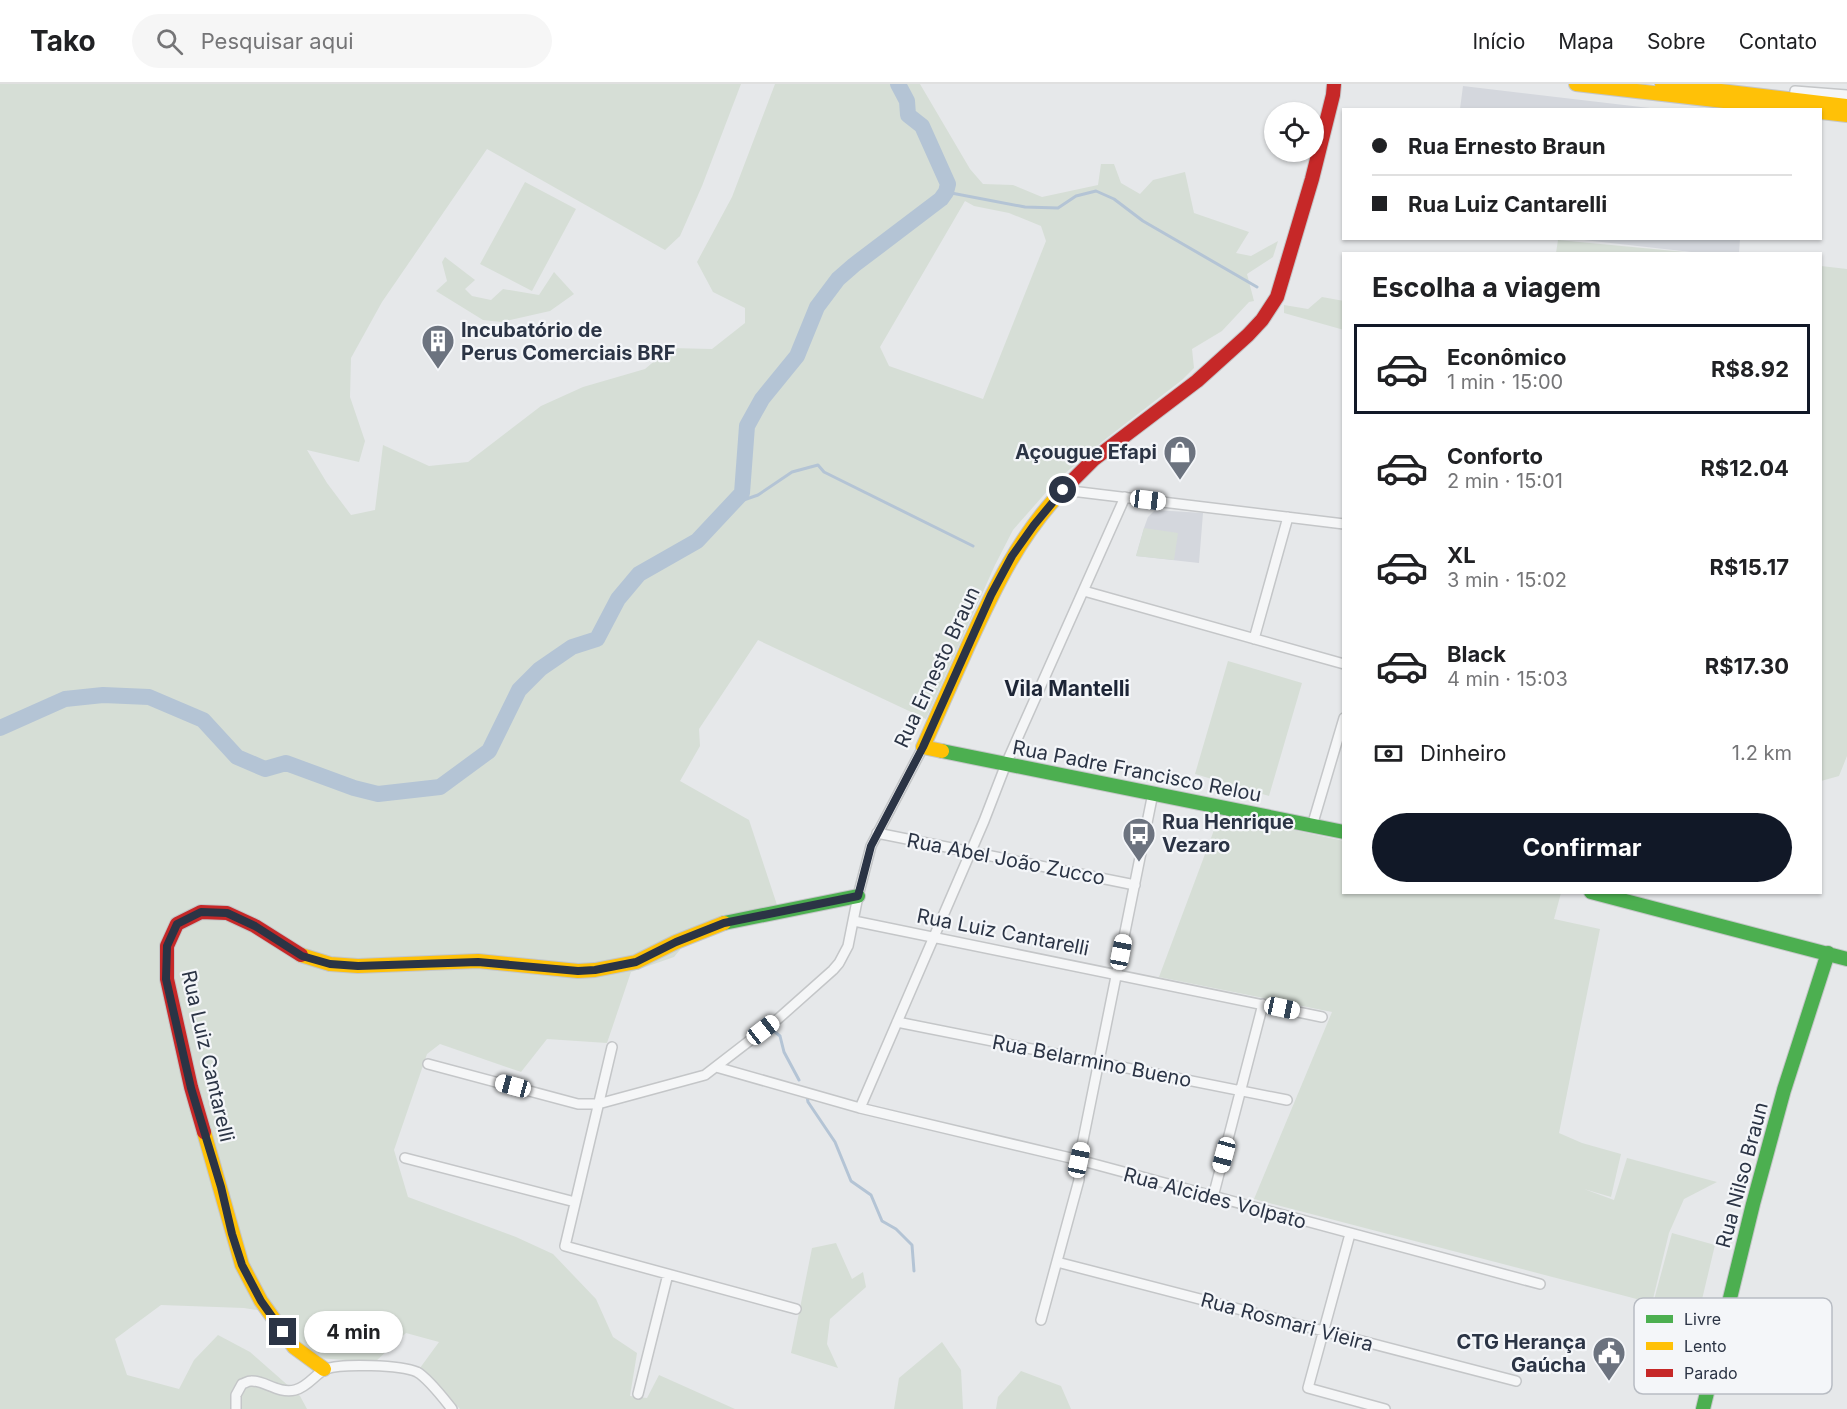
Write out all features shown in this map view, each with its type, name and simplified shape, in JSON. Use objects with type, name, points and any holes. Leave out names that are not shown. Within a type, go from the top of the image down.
[{"type":"street","name":"Rua Ernesto Braun","points":[[598,1104],[705,1075],[779,1018],[839,963],[848,946],[871,846],[923,747],[991,595],[1012,556],[1063,490],[1093,460],[1197,381],[1248,335],[1268,312],[1277,297],[1312,179],[1334,95],[1334,84]]},
{"type":"street","points":[[1576,84],[1796,100],[1847,95]]},
{"type":"street","points":[[1662,84],[1847,106]]},
{"type":"street","points":[[1822,112],[1847,115]]},
{"type":"street","points":[[1063,490],[1342,524]]},
{"type":"street","points":[[860,1108],[1006,764],[1125,497]]},
{"type":"street","points":[[1254,639],[1288,517]]},
{"type":"street","points":[[1084,591],[1342,663]]},
{"type":"street","points":[[1312,826],[1342,725]]},
{"type":"street","name":"Rua Padre Francisco Relou","points":[[923,747],[1342,832]]},
{"type":"street","points":[[1041,1320],[1078,1180],[1079,1160],[1153,793]]},
{"type":"street","name":"Rua Abel João Zucco","points":[[877,833],[1135,885]]},
{"type":"street","points":[[1599,894],[1847,959]]},
{"type":"street","name":"Rua Luiz Cantarelli","points":[[324,1369],[294,1347],[261,1301],[242,1265],[191,1088],[166,979],[167,946],[177,924],[201,912],[227,913],[255,926],[302,956],[330,964],[358,966],[478,962],[578,971],[636,962],[676,942],[724,923],[858,896]]},
{"type":"street","name":"Rua Luiz Cantarelli","points":[[854,921],[1322,1017]]},
{"type":"street","name":"Rua Nilso Braun","points":[[1730,1298],[1784,1090],[1828,953]]},
{"type":"street","points":[[1213,1197],[1263,1004]]},
{"type":"street","name":"Rua Belarmino Bueno","points":[[897,1022],[1287,1100]]},
{"type":"street","points":[[612,1047],[565,1246],[796,1309]]},
{"type":"street","points":[[428,1064],[578,1104],[598,1104]]},
{"type":"street","name":"Rua Alcides Volpato","points":[[716,1067],[860,1108],[1079,1160],[1540,1284]]},
{"type":"street","points":[[405,1158],[575,1202]]},
{"type":"street","points":[[1350,1234],[1308,1388],[1385,1409]]},
{"type":"street","name":"Rua Rosmari Vieira","points":[[1057,1262],[1516,1382]]},
{"type":"street","points":[[638,1394],[668,1274]]},
{"type":"street","points":[[236,1409],[236,1395],[242,1384],[252,1380],[280,1390],[296,1390],[313,1380],[324,1369],[342,1367],[398,1367],[418,1373],[452,1409]]},
{"type":"street","name":"Rua Nilso Braun","points":[[1703,1409],[1707,1394]]},
{"type":"shaded area","points":[[0,84],[741,84],[680,236],[665,250],[487,149],[382,302],[351,358],[350,397],[365,441],[359,462],[307,450],[327,483],[351,515],[375,510],[383,445],[429,466],[468,462],[541,406],[583,387],[645,369],[670,348],[712,349],[745,323],[745,308],[713,292],[697,262],[732,197],[775,84],[920,84],[970,169],[983,184],[1013,185],[1042,197],[1098,185],[1101,164],[1114,164],[1121,183],[1140,194],[1153,180],[1185,172],[1194,213],[1249,232],[1236,253],[1251,256],[1278,241],[1273,257],[1247,274],[1254,301],[1249,302],[1222,331],[1192,349],[1194,368],[1056,481],[1013,530],[926,719],[758,640],[699,729],[700,746],[680,781],[749,820],[778,908],[688,940],[674,957],[631,972],[607,1043],[547,1039],[521,1072],[440,1044],[427,1054],[394,1150],[408,1197],[516,1237],[553,1254],[596,1299],[613,1337],[637,1353],[630,1396],[647,1398],[659,1375],[735,1409],[460,1409],[420,1368],[439,1342],[406,1333],[375,1362],[316,1358],[276,1338],[263,1311],[244,1308],[161,1305],[115,1339],[127,1375],[179,1389],[194,1360],[218,1335],[250,1352],[300,1396],[307,1409],[0,1409]],"holes":[[[965,201],[974,206],[1009,213],[1041,226],[1046,241],[983,399],[889,366],[880,347]]]},
{"type":"shaded area","points":[[1463,86],[1650,108],[1460,108]]},
{"type":"shaded area","points":[[525,182],[576,209],[532,291],[480,264]]},
{"type":"shaded area","points":[[1558,240],[1685,252],[1556,252]]},
{"type":"shaded area","points":[[1584,240],[1740,240],[1739,252],[1691,252]]},
{"type":"shaded area","points":[[445,257],[475,280],[465,289],[472,296],[491,300],[503,289],[539,295],[554,272],[574,294],[550,311],[501,322],[483,320],[436,291],[447,281],[442,262]]},
{"type":"shaded area","points":[[1822,266],[1847,269],[1847,756],[1839,776],[1822,781]]},
{"type":"shaded area","points":[[1322,297],[1342,301],[1342,329],[1284,313],[1284,305],[1308,309]]},
{"type":"shaded area","points":[[1155,510],[1203,513],[1199,563],[1136,556],[1148,517]]},
{"type":"shaded area","points":[[1144,528],[1178,533],[1174,560],[1136,556]]},
{"type":"shaded area","points":[[1228,661],[1302,683],[1269,796],[1195,774]]},
{"type":"shaded area","points":[[1220,814],[1342,841],[1342,894],[1561,894],[1554,919],[1600,929],[1559,1133],[1582,1143],[1621,1154],[1611,1197],[1584,1189],[1614,1200],[1627,1158],[1717,1182],[1684,1199],[1669,1233],[1653,1298],[1634,1298],[1254,1199],[1332,1012],[1159,977]]},
{"type":"shaded area","points":[[1672,1233],[1715,1245],[1702,1298],[1655,1298]]},
{"type":"shaded area","points":[[836,1243],[852,1279],[863,1272],[866,1287],[830,1319],[827,1344],[838,1368],[791,1353],[812,1248]]},
{"type":"shaded area","points":[[942,1342],[961,1370],[963,1409],[894,1409],[899,1378]]},
{"type":"shaded area","points":[[1021,1371],[1061,1386],[1071,1409],[996,1409],[998,1397]]},
{"type":"waterway","points":[[0,728],[65,699],[103,695],[149,697],[203,720],[237,757],[265,769],[286,763],[354,788],[378,794],[440,787],[489,751],[519,690],[540,669],[572,647],[597,639],[618,599],[639,574],[697,541],[742,493],[747,426],[762,399],[797,356],[817,307],[838,279],[941,199],[946,192],[948,184],[922,126],[908,115],[907,101],[898,84]]},
{"type":"waterway","points":[[946,192],[1025,207],[1058,208],[1076,196],[1096,191],[1114,199],[1143,221],[1257,287]]},
{"type":"waterway","points":[[732,504],[758,495],[792,472],[818,465],[824,472],[973,546]]},
{"type":"waterway","points":[[775,1032],[780,1036],[784,1052],[799,1080]]},
{"type":"waterway","points":[[807,1096],[808,1102],[835,1142],[851,1181],[871,1195],[882,1221],[896,1229],[912,1245],[914,1271]]},
{"type":"traffic: fast","points":[[942,751],[1342,832]]},
{"type":"traffic: fast","points":[[1599,894],[1847,959]]},
{"type":"traffic: fast","points":[[724,923],[858,896]]},
{"type":"traffic: fast","points":[[1730,1298],[1784,1090],[1828,953]]},
{"type":"traffic: fast","points":[[1703,1409],[1707,1394]]},
{"type":"traffic: slow","points":[[1576,84],[1784,108]]},
{"type":"traffic: slow","points":[[1662,84],[1847,106]]},
{"type":"traffic: slow","points":[[1822,112],[1847,115]]},
{"type":"traffic: slow","points":[[942,751],[923,747],[978,625],[1022,542],[1050,504],[1066,487]]},
{"type":"traffic: slow","points":[[301,955],[330,964],[358,966],[478,961],[578,971],[595,970],[636,962],[676,942],[724,923]]},
{"type":"traffic: slow","points":[[204,1132],[242,1265],[261,1301],[294,1347],[324,1369]]},
{"type":"traffic: jam","points":[[1066,487],[1093,460],[1197,381],[1262,320],[1277,297],[1312,179],[1334,84]]},
{"type":"traffic: jam","points":[[204,1132],[191,1087],[167,979],[167,946],[177,924],[201,912],[227,913],[255,926],[301,955]]},
{"type":"place","name":"Incubatório de Perus Comerciais BRF","points":[[438,370]]},
{"type":"place","name":"Açougue Efapi","points":[[1180,481]]},
{"type":"place","name":"Rua Henrique Vezaro","points":[[1139,863]]},
{"type":"place","name":"CTG Herança Gaúcha","points":[[1609,1382]]},
{"type":"district","name":"Vila Mantelli","points":[[1067,688]]},
{"type":"route","points":[[283,1332],[261,1301],[242,1265],[191,1088],[166,979],[167,946],[177,924],[201,912],[227,913],[255,926],[302,956],[330,964],[358,966],[478,962],[578,971],[636,962],[676,942],[724,923],[858,896],[871,846],[923,747],[991,595],[1012,556],[1063,490]]}]
